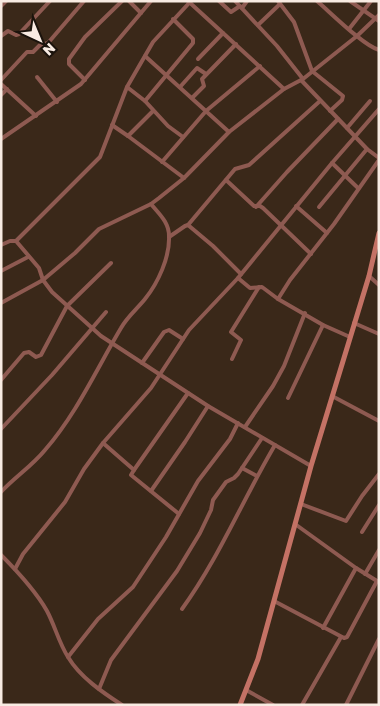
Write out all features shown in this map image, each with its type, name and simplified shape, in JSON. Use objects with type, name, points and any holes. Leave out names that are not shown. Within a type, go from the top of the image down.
[{"type":"street","points":[[1,6],[6,1]]},
{"type":"street","points":[[1,36],[8,31],[16,35],[18,34],[50,1]]},
{"type":"street","points":[[36,116],[1,82],[27,52],[31,52],[40,45],[48,43],[84,1]]},
{"type":"street","points":[[85,80],[70,64],[69,59],[86,37],[122,1]]},
{"type":"street","points":[[129,1],[141,14]]},
{"type":"street","points":[[1,139],[57,102],[85,80],[151,1]]},
{"type":"street","points":[[219,1],[231,12],[241,7],[247,1]]},
{"type":"street","points":[[235,1],[284,53],[302,80],[330,112],[379,159],[278,299]]},
{"type":"street","points":[[317,1],[373,48],[379,50]]},
{"type":"street","points":[[350,1],[377,20]]},
{"type":"street","points":[[349,29],[371,1]]},
{"type":"street","points":[[1,245],[10,241],[16,241],[98,160],[127,87],[153,42],[190,2],[284,89]]},
{"type":"street","points":[[258,25],[279,3],[294,22],[312,71],[343,96],[342,100],[330,112]]},
{"type":"street","points":[[1,303],[43,280],[75,253],[99,229],[150,204],[184,178],[229,132],[284,89],[302,80],[377,20],[379,15]]},
{"type":"street","points":[[144,101],[194,41],[173,19]]},
{"type":"street","points":[[198,59],[223,33]]},
{"type":"street","points":[[192,98],[204,86],[201,80],[236,44]]},
{"type":"street","points":[[145,56],[229,132]]},
{"type":"street","points":[[162,162],[206,111],[260,66]]},
{"type":"street","points":[[180,87],[197,68],[206,74]]},
{"type":"street","points":[[38,77],[57,102]]},
{"type":"street","points":[[127,87],[144,101],[168,126],[183,137]]},
{"type":"street","points":[[1,94],[7,89]]},
{"type":"street","points":[[170,237],[188,225],[235,170],[249,164],[320,101]]},
{"type":"street","points":[[346,128],[370,101]]},
{"type":"street","points":[[14,569],[23,554],[65,502],[84,469],[103,443],[151,388],[194,324],[239,276],[354,136],[379,109]]},
{"type":"street","points":[[128,136],[153,110]]},
{"type":"street","points":[[256,207],[338,119]]},
{"type":"street","points":[[112,126],[184,178]]},
{"type":"street","points":[[319,207],[367,149]]},
{"type":"street","points":[[332,163],[358,188]]},
{"type":"street","points":[[226,180],[256,207],[260,206],[263,208],[311,254]]},
{"type":"street","points":[[1,492],[37,460],[72,416],[124,322],[147,297],[154,286],[166,256],[170,237],[168,227],[163,218],[150,204]]},
{"type":"street","points":[[296,206],[327,233]]},
{"type":"street","points":[[188,225],[213,246],[250,288],[259,286],[323,325],[350,337]]},
{"type":"street","points":[[240,705],[258,658],[311,466],[369,276],[379,233]]},
{"type":"street","points":[[16,241],[39,268],[43,280],[52,292],[112,344],[208,406],[311,466]]},
{"type":"street","points":[[1,271],[28,257]]},
{"type":"street","points":[[1,380],[24,353],[29,352],[36,356],[41,355],[67,306],[111,262]]},
{"type":"street","points":[[369,276],[379,285]]},
{"type":"street","points":[[232,359],[241,340],[231,332],[259,286]]},
{"type":"street","points":[[1,429],[52,375],[106,312]]},
{"type":"street","points":[[246,427],[284,366],[306,314]]},
{"type":"street","points":[[354,323],[379,334]]},
{"type":"street","points":[[288,398],[323,325]]},
{"type":"street","points":[[142,363],[164,332],[169,330],[183,338]]},
{"type":"street","points":[[179,514],[131,475],[188,393]]},
{"type":"street","points":[[332,396],[377,420],[379,413]]},
{"type":"street","points":[[152,491],[208,406]]},
{"type":"street","points":[[68,657],[98,619],[133,587],[166,537],[198,481],[230,439],[238,424]]},
{"type":"street","points":[[99,689],[111,660],[186,556],[200,533],[217,494],[226,482],[234,478],[262,438]]},
{"type":"street","points":[[103,443],[134,470]]},
{"type":"street","points":[[182,609],[206,572],[257,476],[276,445]]},
{"type":"street","points":[[242,468],[257,476]]},
{"type":"street","points":[[301,504],[346,521],[379,474]]},
{"type":"street","points":[[362,532],[379,505]]},
{"type":"street","points":[[274,601],[344,638],[347,636],[378,581],[356,568],[295,524]]},
{"type":"street","points":[[365,574],[379,550]]},
{"type":"street","points":[[1,555],[31,588],[47,611],[68,657],[99,689],[122,705]]},
{"type":"street","points":[[323,628],[356,568]]},
{"type":"street","points":[[302,705],[341,637]]},
{"type":"street","points":[[346,705],[379,639]]},
{"type":"street","points":[[246,690],[272,705]]}]
